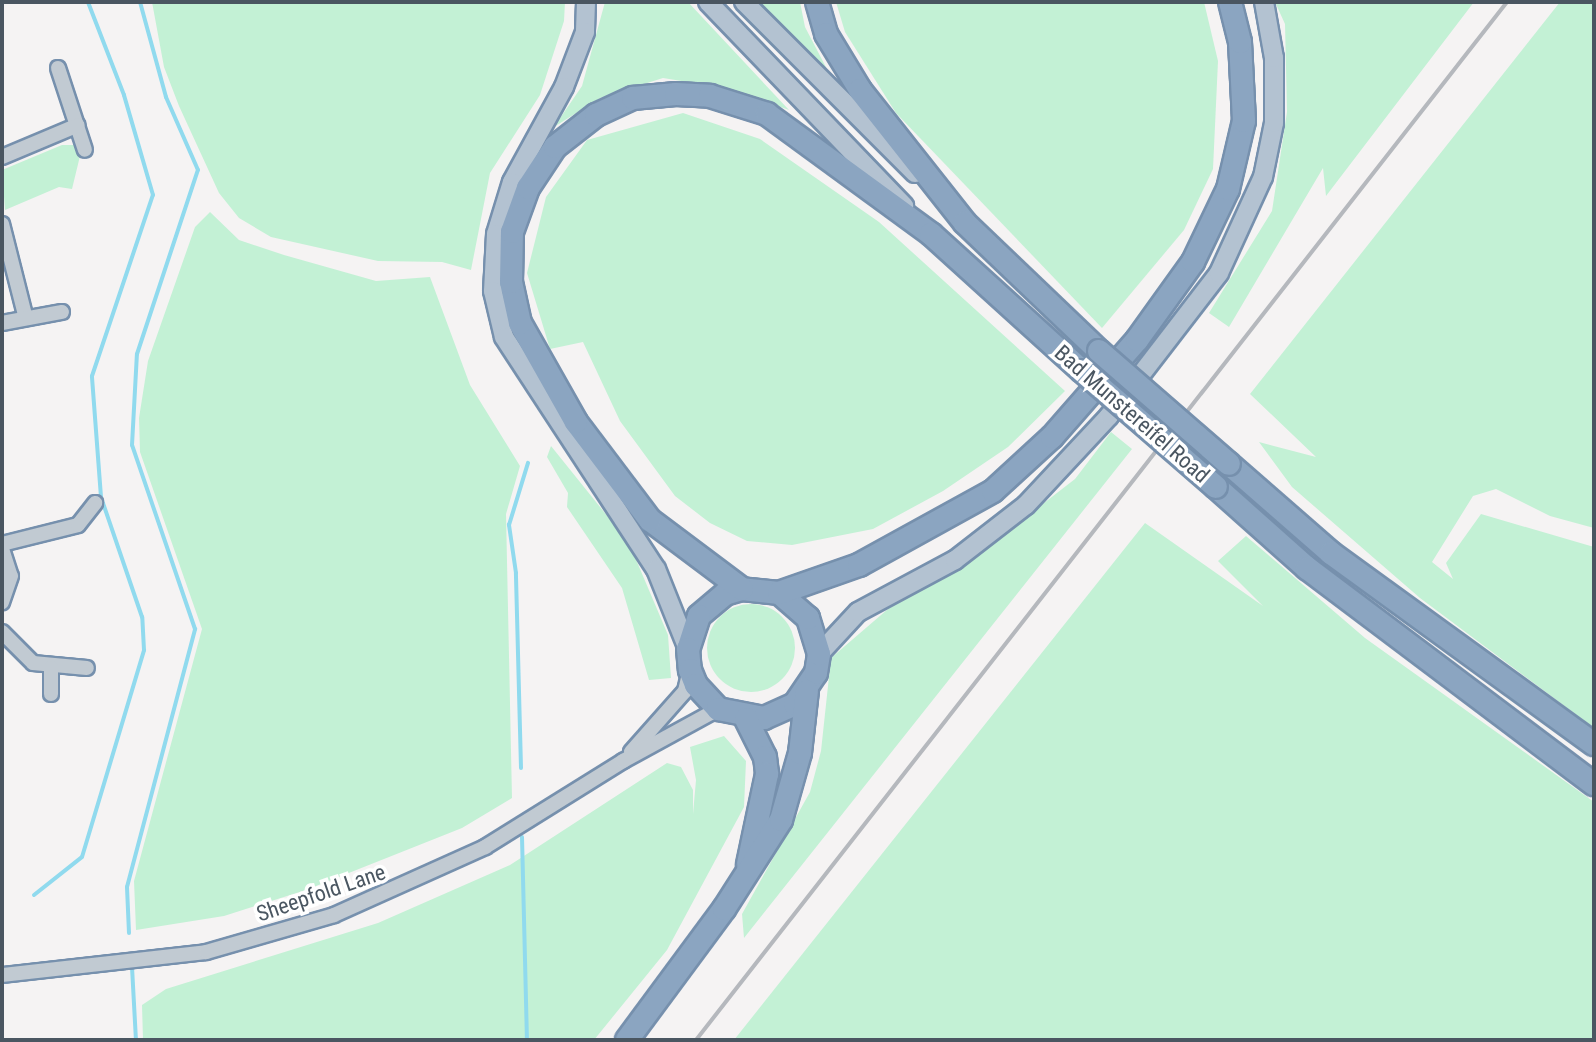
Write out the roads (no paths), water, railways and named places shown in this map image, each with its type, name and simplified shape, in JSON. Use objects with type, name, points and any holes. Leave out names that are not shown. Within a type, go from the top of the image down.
[{"type":"highway","points":[[817,2],[826,34],[860,90],[965,223]]},
{"type":"highway","points":[[931,234],[791,128],[748,106],[710,96],[633,98],[596,115],[555,147],[528,188],[512,232],[511,282],[527,336],[576,422],[650,520],[742,589],[779,593],[859,565],[993,491],[1060,429],[1137,340],[1193,262],[1228,189],[1244,121],[1240,42],[1230,2]]},
{"type":"highway","name":"Bad Munstereifel Road","points":[[965,223],[1099,351],[1331,553],[1594,744]]},
{"type":"highway","name":"Bad Munstereifel Road","points":[[931,234],[1307,568],[1594,784]]},
{"type":"highway","points":[[742,589],[705,610],[689,659],[700,692],[718,709],[746,719],[780,713],[807,691]]},
{"type":"highway","points":[[627,1040],[748,869],[785,809],[807,718],[807,691],[819,654],[808,618],[779,593]]},
{"type":"highway","points":[[746,719],[765,757],[767,774],[748,869]]},
{"type":"main road","points":[[586,2],[585,32],[564,87],[512,182],[496,234],[493,291],[504,337],[562,432],[656,569],[689,659]]},
{"type":"main road","name":"Bad Munstereifel Road","points":[[708,2],[931,234]]},
{"type":"main road","name":"Bad Munstereifel Road","points":[[744,2],[965,223]]},
{"type":"main road","points":[[819,654],[858,612],[955,560],[1026,505],[1109,416],[1219,273],[1263,177],[1274,123],[1274,58],[1264,2]]},
{"type":"street","points":[[58,68],[85,150]]},
{"type":"street","points":[[4,152],[78,125]]},
{"type":"street","points":[[2,224],[25,315]]},
{"type":"street","points":[[2,323],[25,315],[62,312]]},
{"type":"street","points":[[2,602],[11,576],[2,547],[78,525],[95,503]]},
{"type":"street","points":[[2,632],[33,663],[51,668],[87,668]]},
{"type":"street","name":"Sheepfold Lane","points":[[623,761],[685,691],[689,659]]},
{"type":"street","points":[[51,668],[51,694]]},
{"type":"street","name":"Sheepfold Lane","points":[[2,975],[206,952],[334,915],[485,847],[623,761],[718,709]]},
{"type":"waterway","points":[[34,895],[82,857],[144,650],[142,617],[101,497],[92,376],[153,195],[124,95],[88,2]]},
{"type":"waterway","points":[[129,933],[127,887],[195,629],[132,445],[137,354],[198,170],[166,97],[140,2]]},
{"type":"waterway","points":[[521,768],[516,573],[509,525],[528,463]]},
{"type":"waterway","points":[[522,837],[527,1040]]},
{"type":"waterway","points":[[132,967],[136,1040]]},
{"type":"railway","points":[[696,1040],[1507,2]]}]
